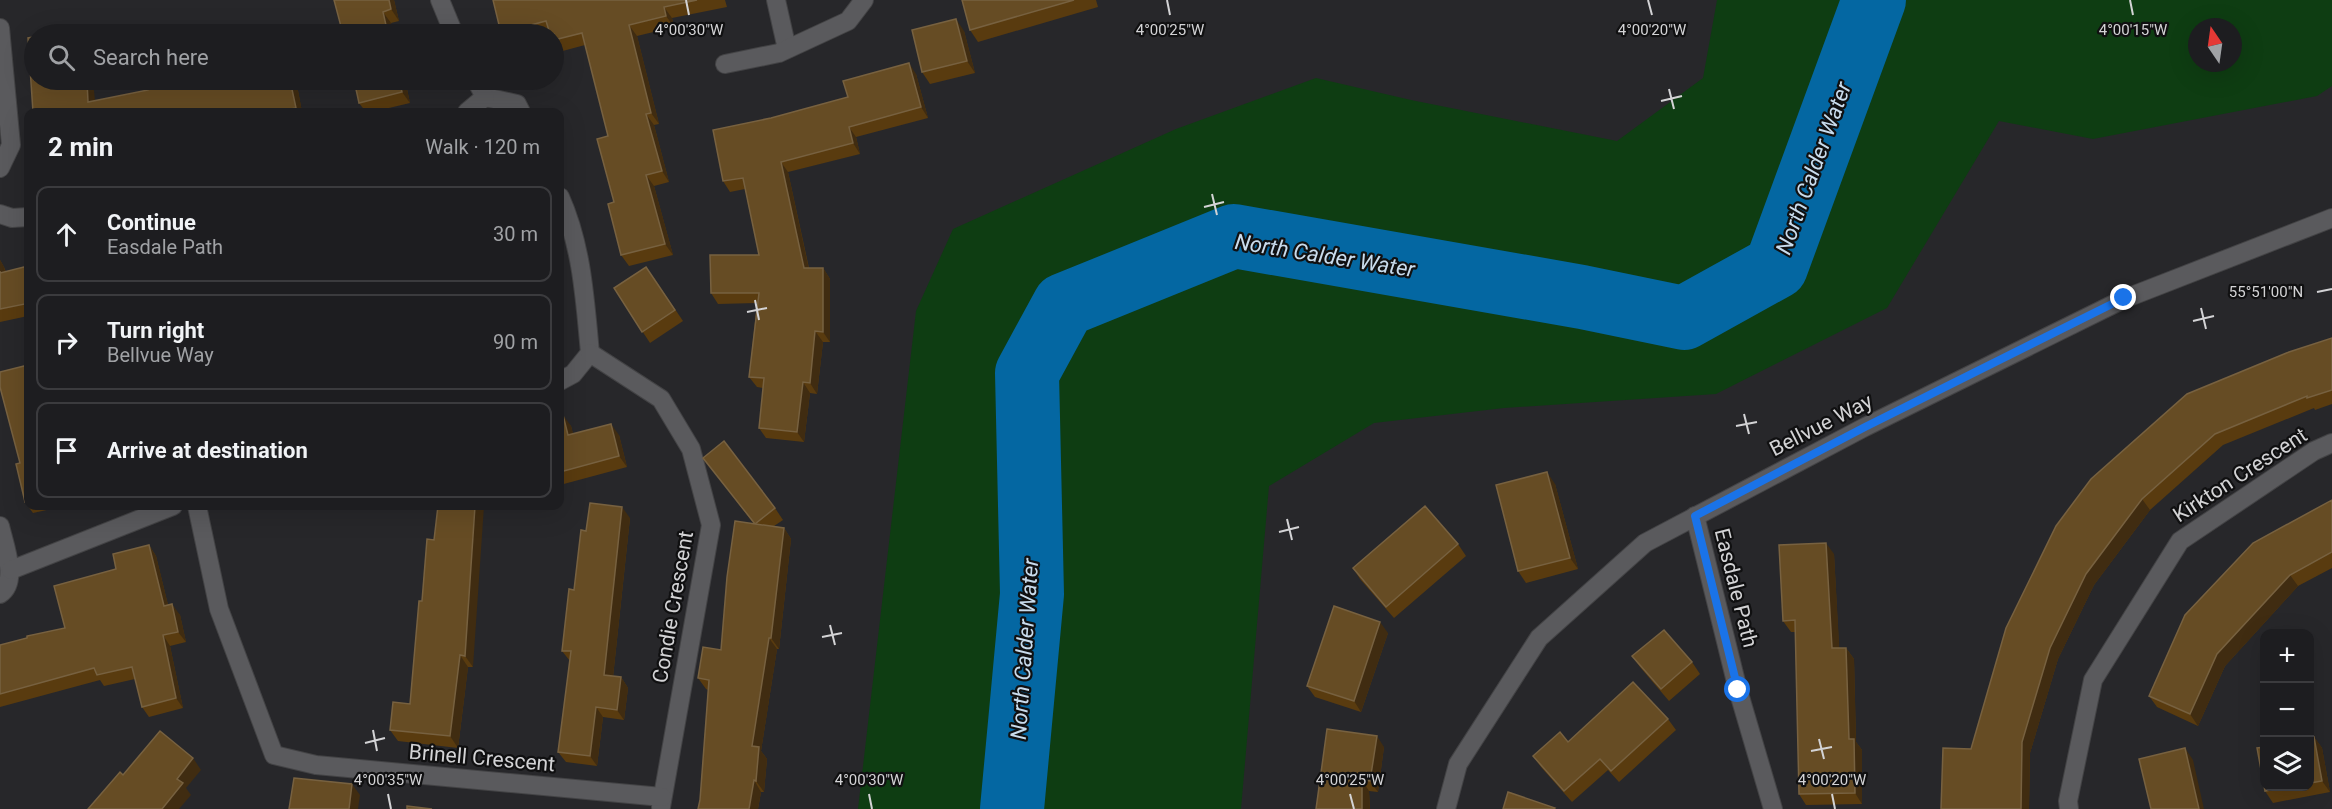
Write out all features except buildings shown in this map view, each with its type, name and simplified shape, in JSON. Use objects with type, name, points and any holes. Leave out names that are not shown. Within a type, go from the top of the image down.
[{"type":"street","points":[[440,0],[450,24]]},
{"type":"street","points":[[776,0],[787,50]]},
{"type":"street","points":[[725,64],[787,50],[848,21],[864,0]]},
{"type":"street","points":[[0,28],[11,145],[0,168]]},
{"type":"street","points":[[481,90],[485,97],[517,104],[519,108]]},
{"type":"street","points":[[472,108],[485,97]]},
{"type":"street","points":[[564,207],[582,274],[590,352],[573,374],[564,379]]},
{"type":"street","points":[[0,214],[12,218],[24,217]]},
{"type":"street","name":"Bellvue Way","points":[[1446,809],[1458,764],[1539,638],[1645,543],[1865,427],[2124,298],[2332,218]]},
{"type":"street","name":"Condie Crescent","points":[[590,352],[661,399],[691,449],[711,525],[661,803]]},
{"type":"street","name":"Kirkton Crescent","points":[[2068,809],[2093,680],[2180,541],[2314,451],[2332,443]]},
{"type":"street","points":[[11,570],[163,510]]},
{"type":"street","name":"Brinell Crescent","points":[[198,510],[219,609],[274,755],[316,765],[661,803]]},
{"type":"street","name":"Easdale Path","points":[[1695,516],[1738,690],[1773,809]]},
{"type":"street","points":[[0,526],[11,570],[4,591],[0,594]]},
{"type":"green space","points":[[1717,0],[2332,0],[2332,86],[2317,96],[2093,139],[1999,121],[1887,308],[1716,394],[1504,408],[1374,423],[1269,486],[1241,809],[858,809],[916,311],[953,229],[1176,129],[1316,78],[1411,100],[1617,141],[1703,78]]},
{"type":"waterway","name":"North Calder Water","points":[[1012,809],[1032,594],[1027,373],[1064,305],[1234,236],[1582,297],[1684,318],[1776,267],[1874,0]]},
{"type":"route","points":[[1738,690],[1695,516],[1865,427],[2124,298]]}]
